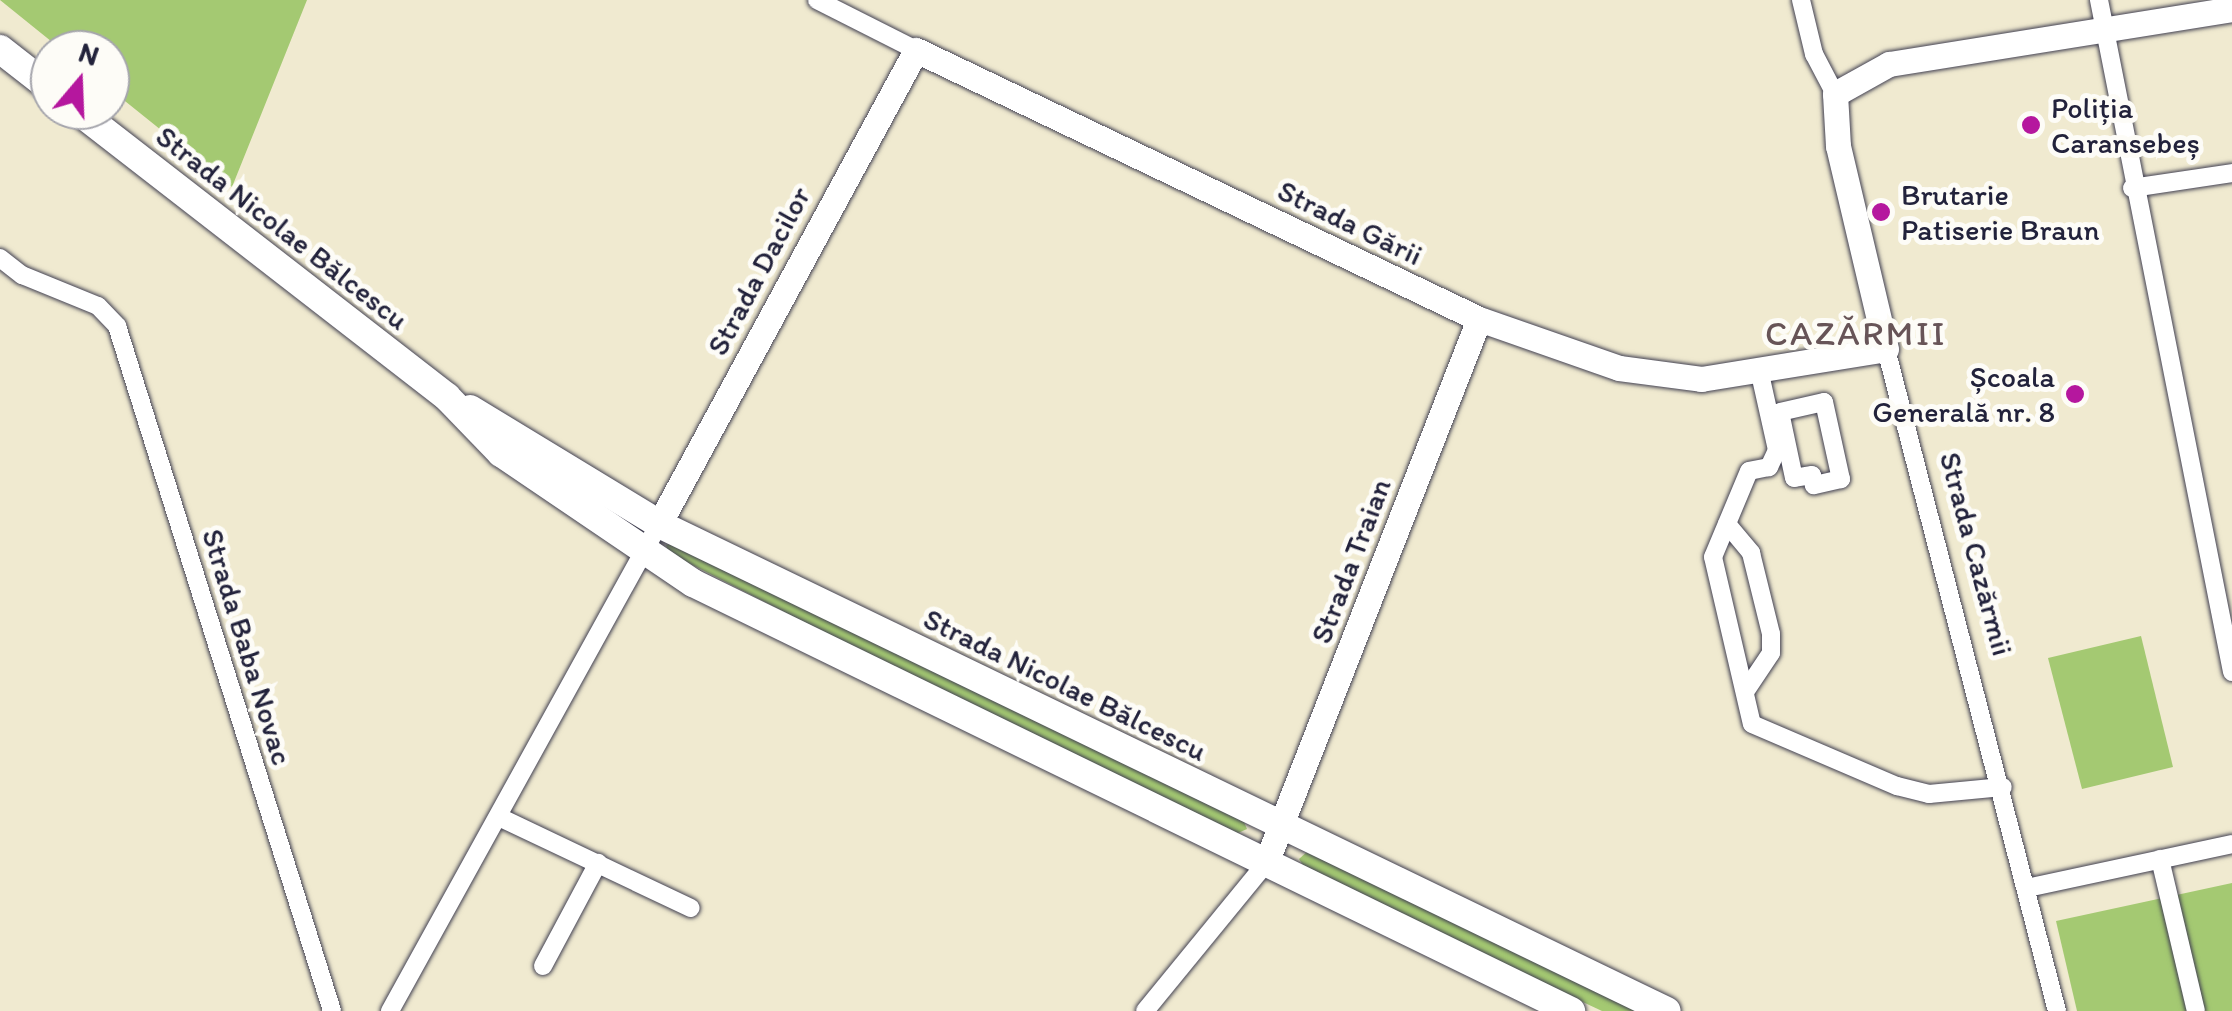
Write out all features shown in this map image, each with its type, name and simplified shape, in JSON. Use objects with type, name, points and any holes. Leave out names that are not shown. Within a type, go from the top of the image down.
[{"type":"main road","points":[[0,49],[30,72]]},
{"type":"main road","name":"Strada Nicolae Bălcescu","points":[[104,130],[447,397],[501,453],[648,555],[797,638],[1571,1011]]},
{"type":"main road","name":"Strada Nicolae Bălcescu","points":[[447,397],[517,433],[660,524],[1667,1011]]},
{"type":"street","name":"Strada Gării","points":[[817,0],[1479,318],[1668,379],[1760,374],[1886,349]]},
{"type":"street","name":"Strada Cazărmii","points":[[1801,0],[1814,54],[1835,94],[1838,146],[1886,349],[2003,787],[2057,1011]]},
{"type":"street","points":[[2099,0],[2132,188],[2232,672]]},
{"type":"street","points":[[1835,94],[1888,64],[2232,9]]},
{"type":"street","name":"Strada Dacilor","points":[[660,524],[916,50]]},
{"type":"street","points":[[2132,188],[2232,173]]},
{"type":"street","name":"Strada Baba Novac","points":[[0,258],[22,275],[98,306],[118,326],[332,1011]]},
{"type":"street","name":"Strada Traian","points":[[1266,862],[1479,318]]},
{"type":"street","points":[[1760,374],[1777,450],[1769,467],[1749,471],[1714,556],[1752,724],[1864,776],[1929,794],[2003,787]]},
{"type":"street","points":[[1824,402],[1841,479],[1814,485],[1812,475],[1794,478],[1780,412],[1824,402]]},
{"type":"street","points":[[390,1011],[648,555],[660,524]]},
{"type":"street","points":[[1727,524],[1751,553],[1771,634],[1771,653],[1745,692]]},
{"type":"street","points":[[499,817],[691,908]]},
{"type":"street","points":[[2027,888],[2232,844]]},
{"type":"street","points":[[2160,859],[2196,1011]]},
{"type":"street","points":[[1145,1011],[1266,862]]},
{"type":"street","points":[[543,966],[598,863]]},
{"type":"green space","points":[[0,0],[307,0],[232,187],[130,105],[130,30],[37,30]]},
{"type":"green space","points":[[673,543],[1244,822],[1247,829],[1238,833],[924,683],[669,553],[666,545]]},
{"type":"green space","points":[[2141,636],[2173,767],[2082,789],[2048,658]]},
{"type":"green space","points":[[1309,850],[1636,1011],[1602,1011],[1540,982],[1303,865],[1299,859]]},
{"type":"green space","points":[[2232,883],[2232,1011],[2077,1011],[2056,921]]},
{"type":"place","name":"Poliția Caransebeș","points":[[2031,125]]},
{"type":"place","name":"Brutarie Patiserie Braun","points":[[1881,212]]},
{"type":"place","name":"Școala Generală nr. 8","points":[[2075,394]]},
{"type":"district","name":"CAZĂRMII","points":[[1856,333]]}]
